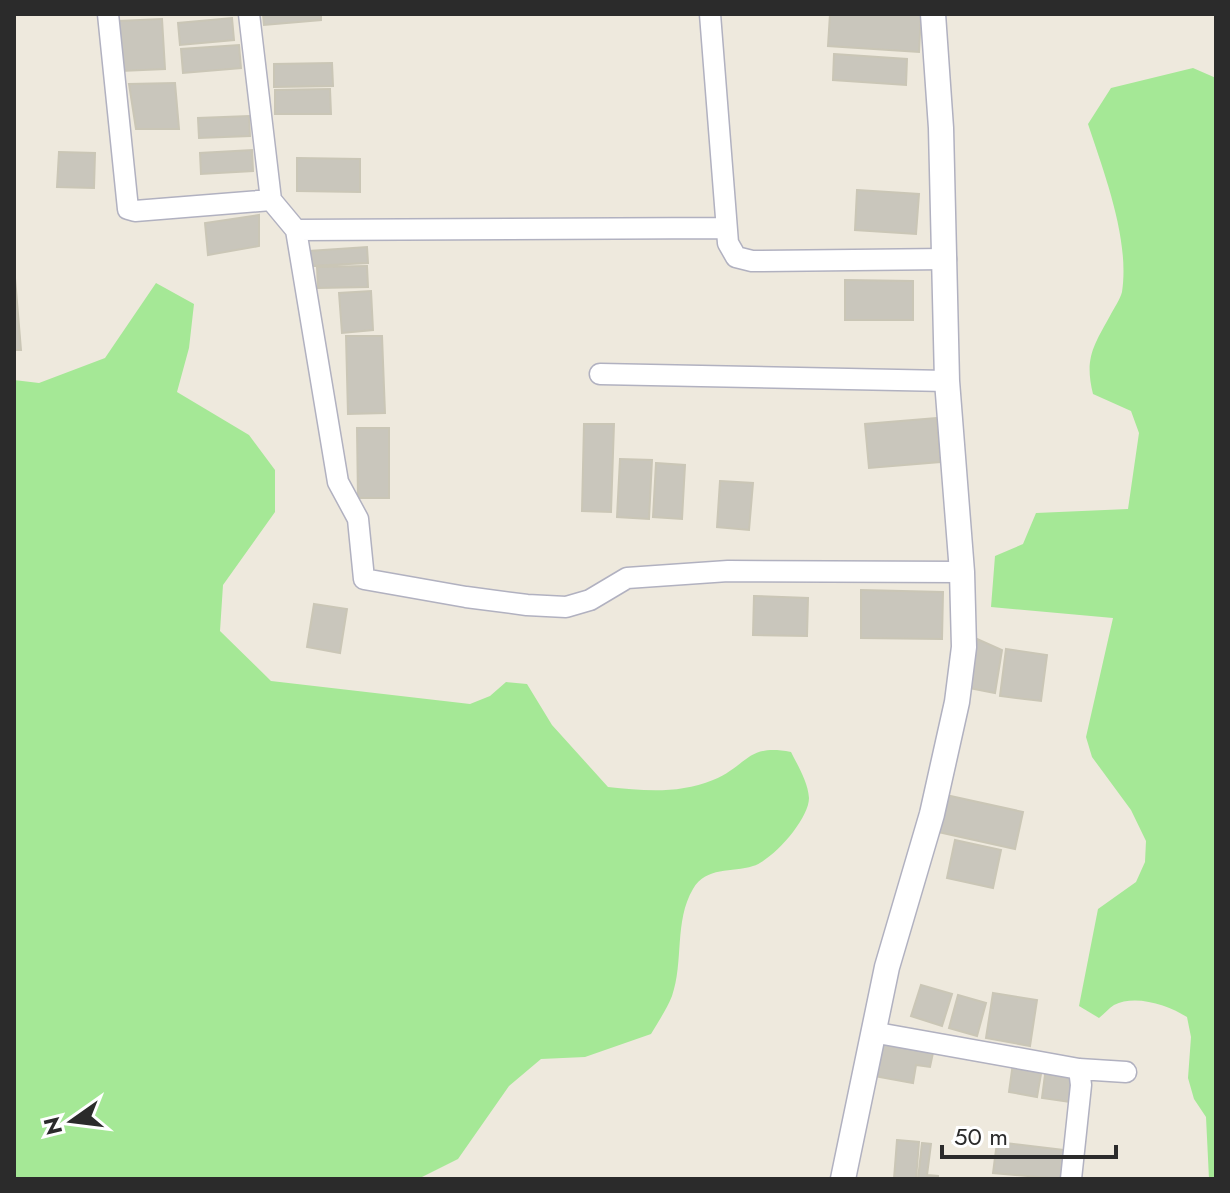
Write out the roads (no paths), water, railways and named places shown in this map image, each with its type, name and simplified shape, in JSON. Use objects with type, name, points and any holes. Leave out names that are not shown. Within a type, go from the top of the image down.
[{"type":"street","points":[[108,14],[128,209],[135,211],[271,200]]},
{"type":"street","points":[[249,14],[271,200],[296,230],[338,482],[358,519],[362,543],[361,574],[366,580],[466,597],[566,607],[590,600],[627,578],[728,571],[962,572]]},
{"type":"street","points":[[710,14],[726,228],[731,252],[744,260],[946,259]]},
{"type":"street","points":[[843,1179],[887,967],[932,814],[957,702],[964,647],[962,572],[947,381],[946,259],[933,14]]},
{"type":"street","points":[[296,230],[726,228]]},
{"type":"street","points":[[600,374],[947,381]]},
{"type":"street","points":[[872,1032],[1079,1069],[1126,1072]]},
{"type":"street","points":[[1071,1179],[1081,1085],[1079,1069]]}]
